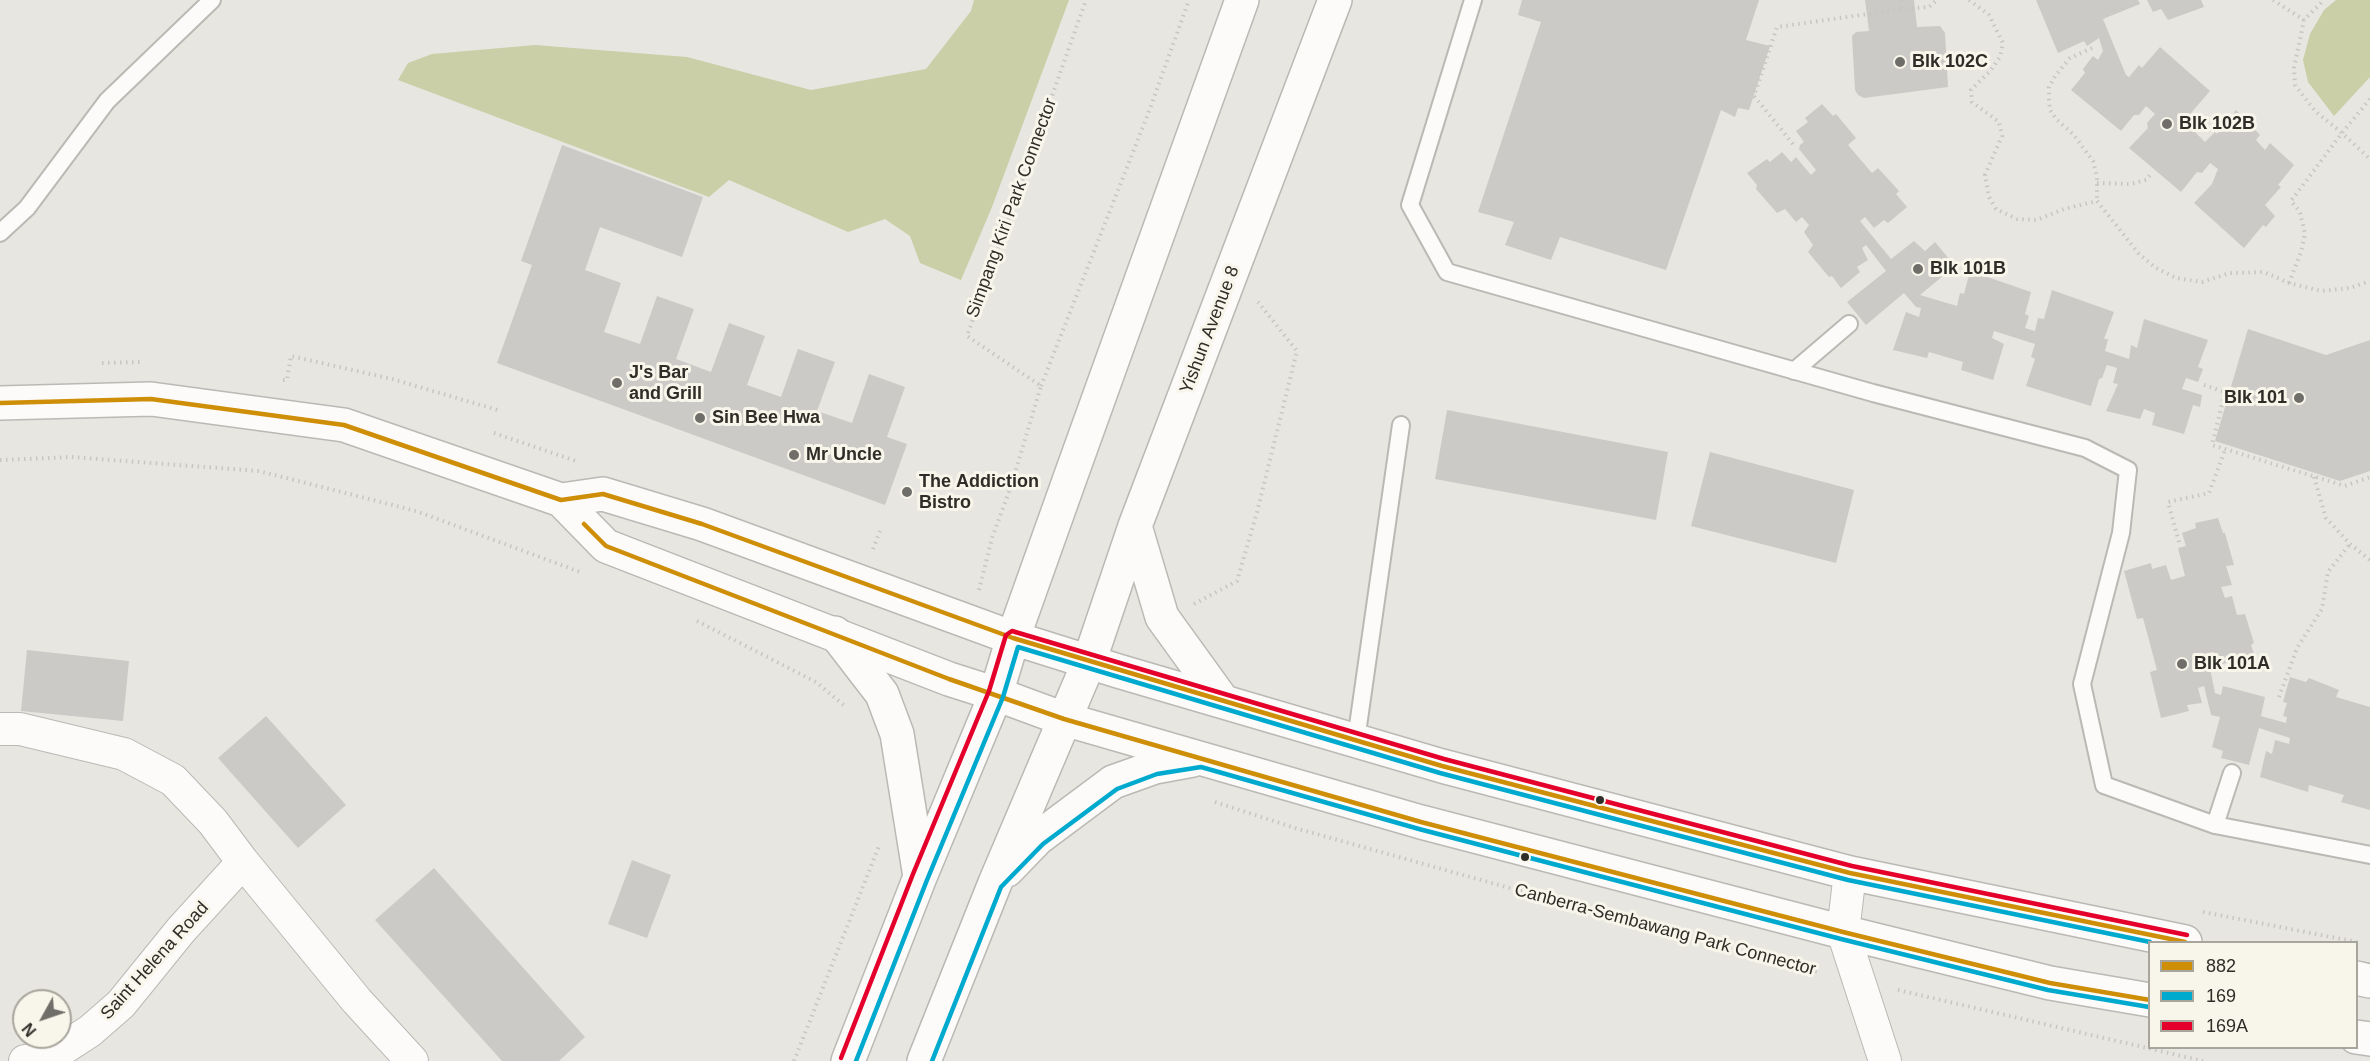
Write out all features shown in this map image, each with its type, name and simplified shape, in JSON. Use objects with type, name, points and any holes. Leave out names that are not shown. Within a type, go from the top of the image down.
[{"type":"main road","points":[[848,1061],[996,694],[1013,638],[1242,0]]},
{"type":"main road","name":"Yishun Avenue 8","points":[[924,1061],[995,883],[1089,662],[1135,526],[1335,0]]},
{"type":"main road","points":[[0,403],[151,399],[344,425],[561,500],[606,546],[836,633],[949,679],[1064,719],[1421,822],[1843,932],[2050,983],[2148,1000]]},
{"type":"main road","points":[[561,500],[603,494],[614,497],[702,524],[1013,638],[1454,769],[1850,873],[2180,941]]},
{"type":"main road","points":[[1135,526],[1162,617],[1221,700]]},
{"type":"main road","points":[[836,633],[882,694],[897,734],[921,877]]},
{"type":"main road","points":[[995,883],[1038,838],[1113,782],[1155,767],[1201,759]]},
{"type":"street","points":[[0,729],[20,729],[124,754],[173,780],[213,822],[357,1001],[412,1061]]},
{"type":"street","name":"Saint Helena Road","points":[[25,1061],[50,1058],[90,1031],[121,1004],[181,930],[243,862]]},
{"type":"street","points":[[1850,873],[1843,932],[1885,1061]]},
{"type":"lane","points":[[0,233],[27,208],[107,101],[212,0]]},
{"type":"lane","points":[[1473,0],[1410,205],[1447,272],[1794,371],[2085,448],[2128,470],[2121,533],[2082,684],[2104,785],[2215,825],[2370,855]]},
{"type":"lane","points":[[1794,371],[1848,324]]},
{"type":"lane","points":[[1356,740],[1401,424]]},
{"type":"lane","points":[[2215,825],[2232,773]]},
{"type":"path","name":"Simpang Kiri Park Connector","points":[[1041,386],[967,336],[1086,0]]},
{"type":"path","points":[[967,622],[980,588],[992,538],[1010,489],[1041,386],[1148,114],[1189,0]]},
{"type":"path","points":[[1901,0],[1903,9]]},
{"type":"path","points":[[1793,144],[1754,96],[1777,27],[1929,7],[1937,0]]},
{"type":"path","points":[[1969,0],[1989,15],[2003,43],[2000,57],[1991,70],[1971,90],[1972,102],[1999,122],[2002,136],[1985,175],[1989,197],[1996,209],[2017,219],[2037,220],[2064,209],[2097,201]]},
{"type":"path","points":[[2273,0],[2304,20]]},
{"type":"path","points":[[2324,0],[2304,20],[2294,68],[2295,85],[2315,111],[2370,159]]},
{"type":"path","points":[[2092,48],[2070,58],[2049,87],[2050,110],[2056,119],[2073,134],[2093,161],[2097,201],[2139,254],[2156,268],[2176,278],[2202,282],[2230,273],[2264,272],[2289,283],[2321,291],[2350,288],[2370,281]]},
{"type":"path","points":[[2289,283],[2305,234],[2301,212],[2291,201],[2370,99]]},
{"type":"path","points":[[2097,183],[2131,184],[2146,180],[2151,174]]},
{"type":"path","points":[[1185,609],[1237,581],[1257,512],[1297,351],[1257,301]]},
{"type":"path","points":[[275,379],[286,380],[291,356],[392,379],[501,411]]},
{"type":"path","points":[[99,363],[144,362]]},
{"type":"path","points":[[2204,385],[2225,392],[2212,446],[2345,486],[2370,477]]},
{"type":"path","points":[[2179,542],[2168,502],[2209,493],[2225,450]]},
{"type":"path","points":[[0,460],[71,457],[259,471],[416,511],[584,573]]},
{"type":"path","points":[[2314,477],[2326,518],[2350,544],[2370,560]]},
{"type":"path","points":[[2279,697],[2297,648],[2322,609],[2328,572],[2350,544]]},
{"type":"path","points":[[692,619],[816,682],[849,710]]},
{"type":"path","name":"Canberra-Sembawang Park Connector","points":[[1204,798],[1295,828],[1726,949],[2148,1048]]},
{"type":"path","points":[[794,1061],[882,837]]},
{"type":"path","name":"Canberra-Sembawang Park Connector","points":[[2151,1049],[2203,1061]]},
{"type":"green space","points":[[974,0],[1069,0],[992,207],[961,280],[920,263],[910,236],[885,219],[848,232],[729,180],[709,197],[398,80],[408,63],[432,54],[535,45],[687,57],[811,90],[926,69],[971,11]]},
{"type":"green space","points":[[2336,0],[2370,0],[2370,77],[2334,116],[2308,82],[2303,60],[2310,34],[2324,10]]},
{"type":"building","points":[[1522,0],[1759,0],[1746,40],[1770,46],[1749,110],[1738,108],[1735,117],[1721,110],[1666,270],[1560,237],[1551,260],[1505,245],[1514,222],[1478,212],[1541,22],[1518,15]]},
{"type":"building","name":"Blk 102C","points":[[1865,0],[1914,0],[1917,27],[1940,26],[1945,33],[1948,87],[1864,98],[1858,95],[1855,90],[1852,36],[1856,32],[1869,31]]},
{"type":"building","name":"Blk 102B","points":[[2036,0],[2138,0],[2140,4],[2103,19],[2126,75],[2129,77],[2139,65],[2142,68],[2160,47],[2210,91],[2191,113],[2195,114],[2187,124],[2205,142],[2215,132],[2217,134],[2236,110],[2260,135],[2256,140],[2265,150],[2270,143],[2294,165],[2278,185],[2281,187],[2265,205],[2275,216],[2266,227],[2263,225],[2244,248],[2194,203],[2212,184],[2218,169],[2210,163],[2202,173],[2197,172],[2181,192],[2129,148],[2148,128],[2147,123],[2155,114],[2146,106],[2139,115],[2134,115],[2121,131],[2071,90],[2085,73],[2083,69],[2093,56],[2098,60],[2103,51],[2099,38],[2087,46],[2084,41],[2058,53]]},
{"type":"building","points":[[2147,0],[2201,0],[2204,7],[2168,20],[2161,9],[2153,12]]},
{"type":"building","name":"Blk 101B","points":[[1822,104],[1833,116],[1836,114],[1856,138],[1848,145],[1872,173],[1878,168],[1899,191],[1896,194],[1907,207],[1888,223],[1884,220],[1874,228],[1865,217],[1860,221],[1891,259],[1914,241],[1925,251],[1935,242],[1955,266],[1920,295],[1957,306],[1960,293],[1964,294],[1970,271],[2031,292],[2025,314],[2029,316],[2025,328],[2035,331],[2038,318],[2044,319],[2052,290],[2114,312],[2104,339],[2108,339],[2105,351],[2129,359],[2131,345],[2137,348],[2144,319],[2208,340],[2198,367],[2203,369],[2198,382],[2186,378],[2182,389],[2202,395],[2200,407],[2193,405],[2184,434],[2152,425],[2155,413],[2144,409],[2140,419],[2106,411],[2118,384],[2113,383],[2117,368],[2107,365],[2102,378],[2099,379],[2091,406],[2026,386],[2035,359],[2031,357],[2035,344],[1994,331],[1992,338],[2004,344],[1993,380],[1961,370],[1963,362],[1929,352],[1927,358],[1893,350],[1906,312],[1919,317],[1921,308],[1916,307],[1904,293],[1866,325],[1847,302],[1886,271],[1866,245],[1862,248],[1868,260],[1857,267],[1860,272],[1841,288],[1808,252],[1813,245],[1804,232],[1809,225],[1802,217],[1796,222],[1785,209],[1777,213],[1756,189],[1757,185],[1747,173],[1767,159],[1770,162],[1782,152],[1791,162],[1796,157],[1811,175],[1816,170],[1799,149],[1804,142],[1796,131],[1808,122],[1805,118]]},
{"type":"building","points":[[562,145],[703,197],[682,257],[600,227],[585,270],[621,283],[604,332],[640,344],[657,296],[694,309],[676,359],[711,372],[729,323],[765,336],[747,385],[781,397],[798,349],[835,362],[817,411],[852,423],[869,374],[905,387],[887,437],[907,444],[885,505],[497,363],[532,265],[521,261]]},
{"type":"building","name":"Blk 101","points":[[2248,329],[2326,355],[2370,340],[2370,471],[2340,481],[2215,441]]},
{"type":"building","points":[[1447,410],[1668,452],[1656,520],[1435,479]]},
{"type":"building","points":[[1710,452],[1854,490],[1836,563],[1691,526]]},
{"type":"building","name":"Blk 101A","points":[[2218,518],[2234,565],[2226,566],[2232,585],[2221,587],[2225,598],[2232,596],[2237,615],[2245,614],[2254,643],[2251,645],[2256,660],[2232,667],[2229,662],[2217,666],[2214,652],[2207,653],[2215,693],[2221,695],[2223,686],[2265,697],[2261,716],[2286,723],[2287,717],[2283,716],[2287,703],[2283,702],[2290,677],[2306,682],[2309,678],[2339,690],[2336,697],[2370,707],[2370,810],[2341,802],[2344,795],[2309,785],[2308,792],[2260,777],[2266,751],[2272,754],[2275,740],[2289,744],[2290,738],[2259,728],[2249,765],[2221,758],[2223,751],[2212,747],[2220,717],[2211,715],[2204,686],[2198,688],[2202,703],[2187,705],[2189,711],[2161,718],[2150,672],[2157,670],[2143,618],[2137,619],[2124,571],[2151,563],[2152,569],[2166,565],[2171,580],[2185,576],[2178,548],[2186,546],[2182,533],[2196,528],[2195,523]]},
{"type":"building","points":[[27,650],[129,661],[123,721],[21,711]]},
{"type":"building","points":[[266,716],[346,805],[298,848],[218,758]]},
{"type":"building","points":[[632,860],[671,875],[647,938],[608,924]]},
{"type":"building","points":[[434,868],[585,1037],[559,1061],[502,1061],[375,920]]},
{"type":"transit line","name":"882","points":[[0,403],[151,399],[344,425],[561,500],[603,494],[702,524],[1013,638],[1442,766],[1850,873],[2180,941]]},
{"type":"transit line","name":"882","points":[[584,524],[606,546],[949,679],[1064,719],[1421,822],[1843,932],[2050,983],[2148,1000]]},
{"type":"transit line","name":"169A","points":[[841,1058],[913,874],[989,691],[1006,635],[1012,631],[1444,759],[1852,866],[2187,935]]},
{"type":"transit line","name":"169","points":[[856,1061],[927,880],[1003,697],[1018,647],[1440,773],[1848,880],[2148,942]]},
{"type":"transit line","name":"169","points":[[932,1061],[1001,887],[1043,844],[1117,789],[1157,774],[1201,767],[1419,829],[1841,939],[2048,990],[2148,1007]]},
{"type":"place","name":"Blk 102C","points":[[1900,62]]},
{"type":"place","name":"Blk 102B","points":[[2167,124]]},
{"type":"place","name":"Blk 101B","points":[[1918,269]]},
{"type":"place","name":"J's Bar and Grill","points":[[617,383]]},
{"type":"place","name":"Blk 101","points":[[2299,398]]},
{"type":"place","name":"Sin Bee Hwa","points":[[700,418]]},
{"type":"place","name":"Mr Uncle","points":[[794,455]]},
{"type":"place","name":"The Addiction Bistro","points":[[907,492]]},
{"type":"place","name":"Blk 101A","points":[[2182,664]]}]
